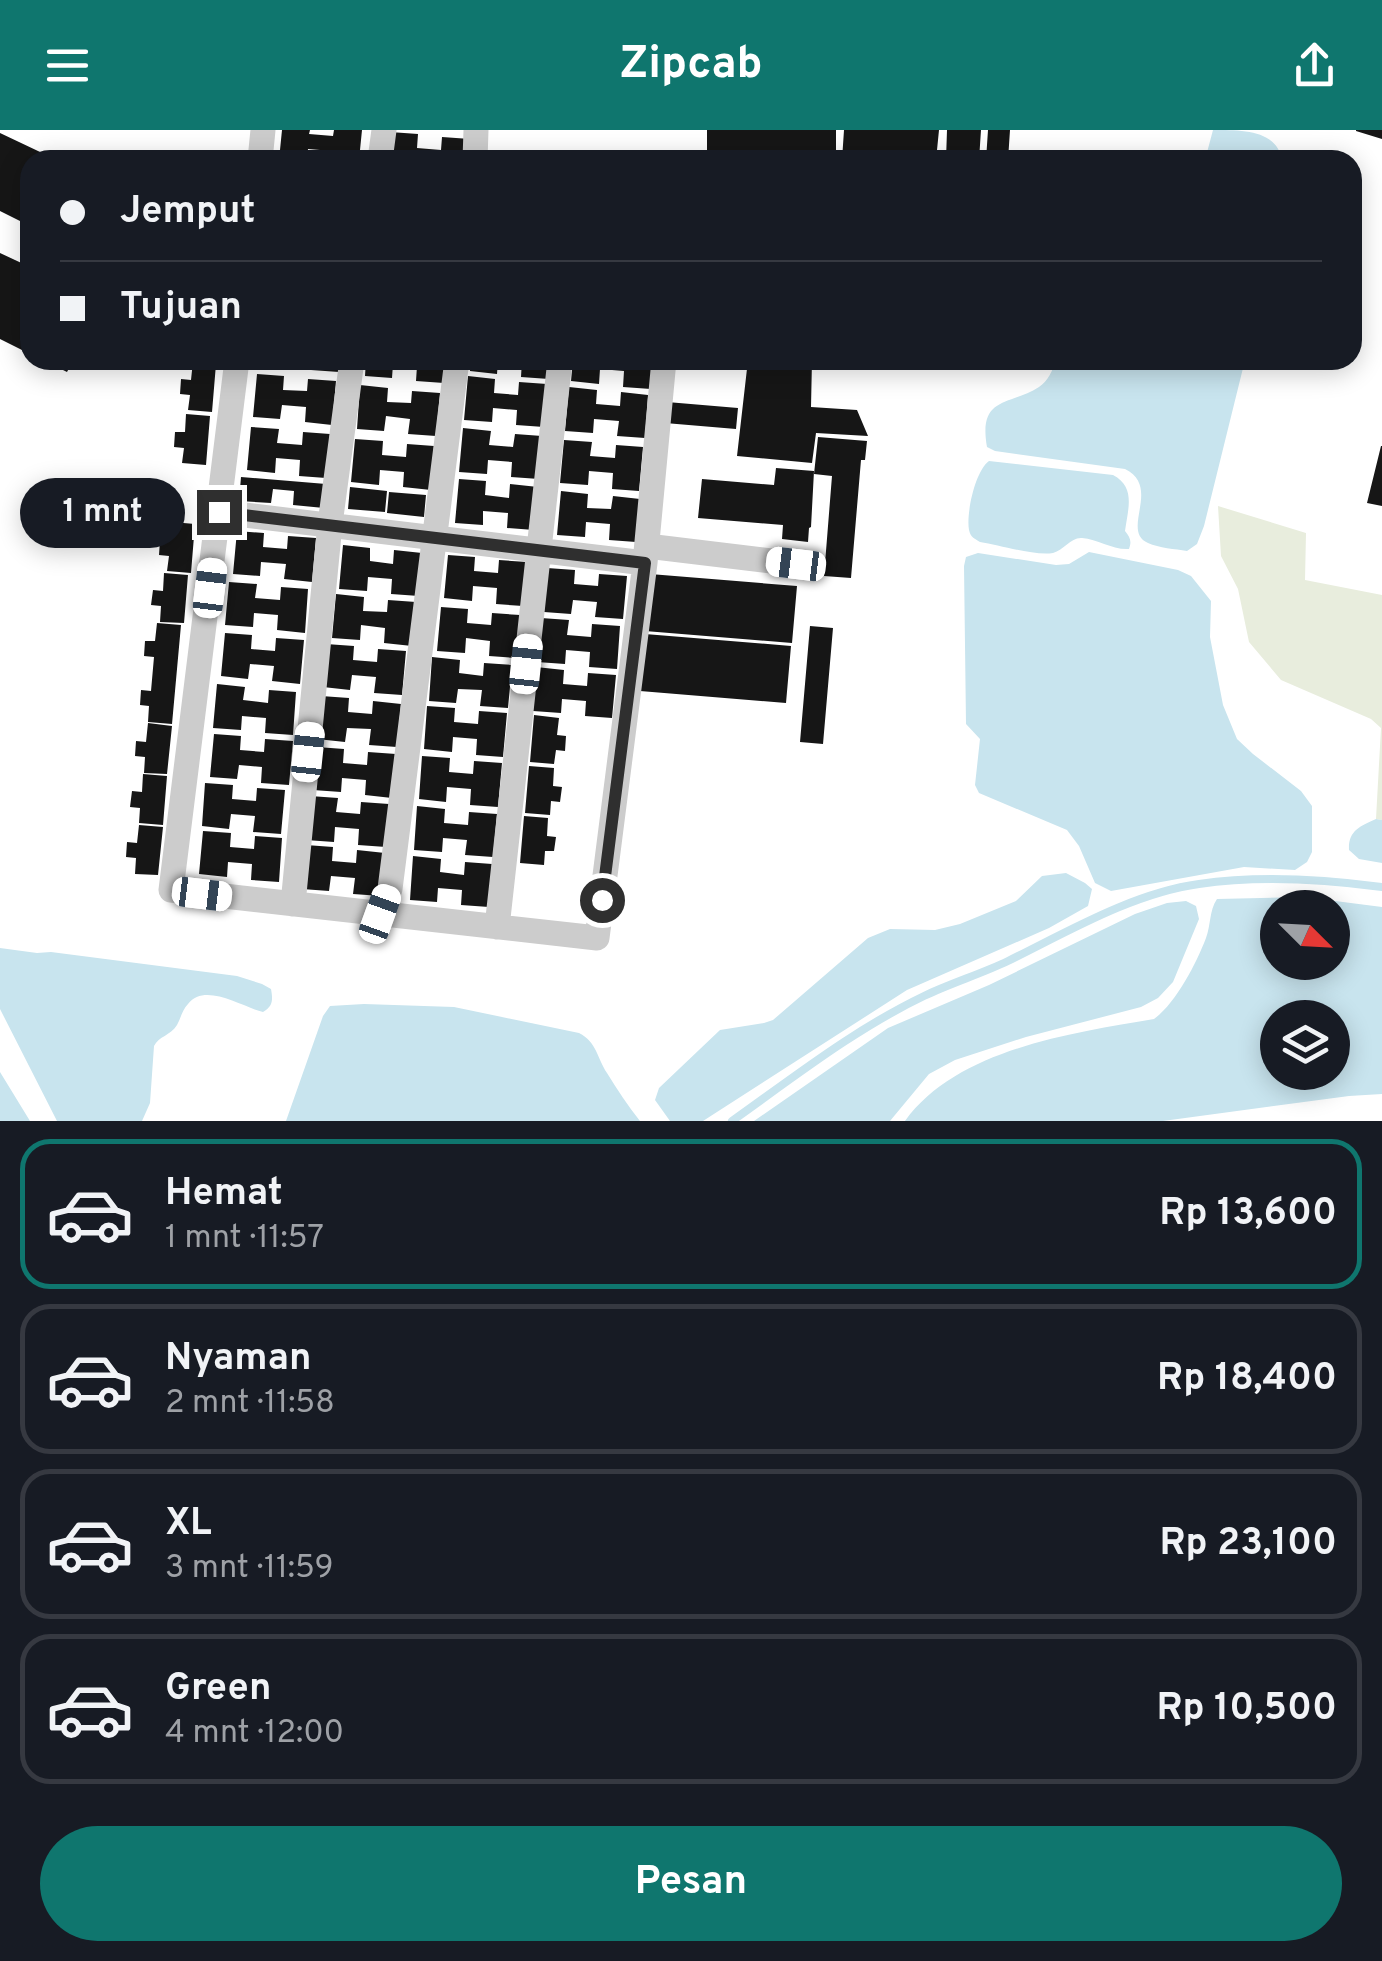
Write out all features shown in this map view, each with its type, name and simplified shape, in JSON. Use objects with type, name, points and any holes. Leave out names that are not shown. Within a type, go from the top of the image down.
[{"type":"street","points":[[235,370],[171,890],[596,938],[646,554],[663,370]]},
{"type":"street","points":[[293,904],[330,524],[351,370]]},
{"type":"street","points":[[380,914],[390,889],[456,370]]},
{"type":"street","points":[[497,927],[559,370]]},
{"type":"street","points":[[219,512],[538,551],[796,564]]},
{"type":"green space","points":[[1218,506],[1306,533],[1305,580],[1382,595],[1382,820],[1376,819],[1381,728],[1371,719],[1281,680],[1249,642],[1238,589],[1221,556]]},
{"type":"water","points":[[1213,130],[1257,134],[1279,150],[1208,150]]},
{"type":"water","points":[[1052,370],[1243,370],[1197,544],[1187,551],[1152,545],[1140,537],[1140,486],[1125,469],[987,447],[985,431],[992,411],[1042,385]]},
{"type":"water","points":[[989,461],[1113,475],[1128,492],[1125,531],[1130,539],[1129,549],[1082,538],[1053,553],[1036,553],[974,539],[968,523],[970,504]]},
{"type":"water","points":[[1089,552],[1178,570],[1191,576],[1211,601],[1210,637],[1223,705],[1237,739],[1301,791],[1312,806],[1312,852],[1307,862],[1295,870],[1244,867],[1111,891],[1095,883],[1079,846],[1067,830],[979,793],[975,785],[980,739],[966,724],[966,557],[978,553],[1056,565],[1069,564]]},
{"type":"water","points":[[1376,819],[1382,820],[1382,863],[1359,859],[1349,850],[1353,834]]},
{"type":"water","points":[[1066,873],[1092,889],[1088,906],[1049,928],[907,990],[703,1121],[670,1121],[655,1100],[659,1088],[720,1030],[773,1020],[868,938],[890,929],[935,930],[960,924],[1016,901],[1042,876]]},
{"type":"water","points":[[1260,898],[1260,980],[1350,980],[1350,903],[1382,907],[1382,1094],[1163,1121],[905,1121],[927,1097],[985,1061],[1053,1038],[1154,1019],[1191,971],[1206,938],[1217,899]]},
{"type":"water","points":[[1186,901],[1196,906],[1199,919],[1173,982],[1158,998],[1141,1007],[955,1060],[929,1074],[890,1121],[754,1121],[888,1028],[989,985],[1135,914]]},
{"type":"water","points":[[0,948],[237,976],[271,989],[272,1002],[263,1012],[214,996],[204,995],[188,1004],[174,1029],[154,1046],[150,1103],[142,1121],[57,1121],[0,1009]]},
{"type":"water","points":[[330,1006],[454,1007],[579,1033],[593,1046],[640,1121],[286,1121],[323,1016]]},
{"type":"water","points":[[0,1072],[30,1121],[0,1121]]},
{"type":"building","points":[[282,130],[310,130],[309,134],[333,136],[334,130],[362,130],[360,150],[280,150]]},
{"type":"building","points":[[707,130],[836,130],[836,150],[707,150]]},
{"type":"building","points":[[844,130],[939,130],[937,150],[843,150]]},
{"type":"building","points":[[947,130],[981,130],[980,150],[946,150]]},
{"type":"building","points":[[988,130],[1010,130],[1009,150],[987,150]]},
{"type":"building","points":[[1382,130],[1382,139],[1356,131]]},
{"type":"building","points":[[390,132],[418,134],[417,148],[441,150],[389,150]]},
{"type":"building","points":[[0,133],[36,150],[20,150],[20,221],[0,211]]},
{"type":"building","points":[[442,137],[470,139],[469,150],[441,150]]},
{"type":"building","points":[[0,253],[20,262],[20,349],[0,339]]},
{"type":"building","points":[[192,370],[216,370],[212,412],[188,410],[190,395],[180,394],[181,379],[191,380]]},
{"type":"building","points":[[365,370],[393,370],[392,378],[365,376]]},
{"type":"building","points":[[417,370],[445,370],[444,383],[416,381]]},
{"type":"building","points":[[470,370],[497,370],[497,374]]},
{"type":"building","points":[[521,370],[549,370],[549,379],[521,377]]},
{"type":"building","points":[[572,370],[600,370],[599,384],[571,381]]},
{"type":"building","points":[[612,370],[652,370],[651,389],[623,387],[624,371]]},
{"type":"building","points":[[747,370],[812,370],[811,407],[857,410],[868,436],[816,433],[812,463],[737,456]]},
{"type":"building","points":[[257,374],[284,376],[283,390],[307,391],[308,379],[336,381],[332,425],[305,422],[306,407],[282,405],[280,419],[253,417]]},
{"type":"building","points":[[468,376],[495,379],[494,393],[518,395],[519,382],[547,384],[544,427],[516,425],[517,410],[493,408],[492,422],[464,420]]},
{"type":"building","points":[[360,385],[388,388],[387,402],[411,403],[412,391],[440,393],[436,436],[408,434],[410,419],[386,416],[384,431],[357,429]]},
{"type":"building","points":[[569,387],[597,390],[596,404],[620,406],[621,392],[648,395],[645,438],[617,436],[619,421],[594,419],[593,433],[565,431]]},
{"type":"building","points":[[667,402],[738,408],[736,429],[665,423]]},
{"type":"building","points":[[186,414],[210,416],[206,465],[182,463],[184,448],[174,447],[175,432],[185,432]]},
{"type":"building","points":[[251,427],[279,429],[277,443],[302,445],[303,432],[330,434],[326,478],[299,476],[300,460],[276,458],[275,473],[247,470]]},
{"type":"building","points":[[463,428],[491,431],[489,445],[513,447],[515,434],[542,436],[539,479],[511,477],[512,462],[488,460],[487,474],[459,472]]},
{"type":"building","points":[[818,437],[867,441],[865,460],[861,460],[851,578],[824,576],[832,476],[814,474]]},
{"type":"building","points":[[355,439],[383,441],[382,455],[406,457],[407,444],[434,446],[431,490],[403,487],[404,472],[380,470],[379,485],[351,482]]},
{"type":"building","points":[[564,440],[592,442],[590,456],[615,458],[616,445],[643,447],[639,491],[612,489],[613,473],[589,471],[588,485],[560,483]]},
{"type":"building","points":[[1382,446],[1382,506],[1367,503]]},
{"type":"building","points":[[776,468],[814,471],[808,542],[782,539],[783,525],[698,518],[702,479],[774,485]]},
{"type":"building","points":[[241,477],[326,484],[324,508],[293,505],[294,491],[273,489],[271,503],[239,501]]},
{"type":"building","points":[[459,479],[486,481],[485,495],[509,498],[510,484],[538,487],[534,530],[507,528],[508,513],[483,511],[483,525],[455,523]]},
{"type":"building","points":[[350,487],[387,491],[385,512],[348,509]]},
{"type":"building","points":[[561,491],[588,494],[587,508],[611,509],[613,496],[640,499],[636,542],[609,540],[610,524],[586,522],[585,537],[557,535]]},
{"type":"building","points":[[389,492],[426,495],[424,517],[387,513]]},
{"type":"building","points":[[172,522],[195,524],[191,573],[167,571],[169,556],[159,555],[160,540],[170,541]]},
{"type":"building","points":[[237,531],[264,533],[263,547],[287,549],[288,536],[316,538],[312,582],[284,579],[286,564],[261,562],[260,576],[233,574]]},
{"type":"building","points":[[343,545],[370,548],[370,561],[393,564],[394,550],[422,553],[419,596],[391,594],[392,579],[368,577],[367,591],[339,589]]},
{"type":"building","points":[[448,555],[475,557],[474,571],[498,573],[499,560],[527,562],[523,606],[496,604],[497,588],[473,586],[472,601],[444,598]]},
{"type":"building","points":[[547,568],[575,570],[574,584],[598,586],[599,574],[627,576],[623,619],[595,617],[597,602],[573,600],[571,614],[544,612]]},
{"type":"building","points":[[164,573],[188,575],[184,623],[160,622],[161,606],[151,605],[153,590],[163,591]]},
{"type":"building","points":[[650,574],[797,586],[792,643],[645,631]]},
{"type":"building","points":[[229,582],[257,584],[255,598],[280,600],[281,587],[308,589],[305,633],[277,630],[278,615],[254,613],[253,627],[225,625]]},
{"type":"building","points":[[336,594],[364,597],[363,611],[387,612],[388,600],[416,602],[412,646],[384,643],[385,628],[361,625],[360,640],[332,638]]},
{"type":"building","points":[[441,607],[468,609],[467,623],[491,625],[492,613],[520,615],[516,658],[489,656],[490,641],[466,638],[465,653],[437,651]]},
{"type":"building","points":[[541,618],[569,620],[567,635],[591,637],[592,624],[620,626],[617,669],[589,667],[590,652],[566,650],[565,664],[537,662]]},
{"type":"building","points":[[157,623],[181,625],[172,724],[148,722],[149,706],[140,705],[141,690],[151,691],[154,657],[144,656],[145,641],[155,641]]},
{"type":"building","points":[[810,626],[833,628],[823,744],[800,742]]},
{"type":"building","points":[[225,633],[252,635],[251,649],[275,651],[276,638],[304,640],[300,684],[272,681],[274,666],[250,664],[248,679],[221,676]]},
{"type":"building","points":[[645,634],[791,646],[786,703],[640,691]]},
{"type":"building","points":[[326,644],[354,646],[353,660],[377,662],[378,649],[406,651],[402,695],[374,693],[376,677],[352,675],[350,690],[323,687]]},
{"type":"building","points":[[432,657],[460,660],[459,673],[483,676],[484,663],[512,665],[508,708],[480,706],[482,690],[458,689],[456,703],[429,701]]},
{"type":"building","points":[[536,667],[564,670],[563,684],[587,686],[588,673],[616,675],[612,718],[585,716],[586,701],[562,699],[561,713],[533,711]]},
{"type":"building","points":[[217,684],[245,687],[243,700],[268,703],[269,690],[296,692],[293,735],[265,733],[266,718],[242,716],[241,730],[213,728]]},
{"type":"building","points":[[321,696],[349,698],[348,712],[372,714],[373,701],[401,704],[397,747],[369,745],[371,729],[347,728],[345,742],[317,739]]},
{"type":"building","points":[[427,706],[455,708],[454,722],[478,724],[479,711],[507,713],[503,757],[476,755],[477,739],[453,737],[452,752],[424,749]]},
{"type":"building","points":[[534,715],[559,718],[557,735],[566,736],[565,751],[556,750],[554,764],[530,762]]},
{"type":"building","points":[[148,723],[172,726],[167,774],[144,773],[145,757],[135,756],[136,741],[146,742]]},
{"type":"building","points":[[214,734],[241,736],[240,750],[264,752],[265,739],[293,741],[289,785],[261,783],[262,767],[239,765],[237,779],[210,777]]},
{"type":"building","points":[[317,747],[344,749],[343,763],[367,765],[368,752],[396,754],[392,798],[365,795],[366,780],[342,778],[341,792],[313,790]]},
{"type":"building","points":[[422,756],[450,758],[449,772],[473,774],[474,761],[502,763],[498,807],[470,805],[471,789],[447,787],[446,802],[419,799]]},
{"type":"building","points":[[529,766],[554,768],[553,786],[562,787],[560,802],[551,801],[550,815],[525,813]]},
{"type":"building","points":[[143,774],[167,776],[163,825],[139,823],[140,808],[130,807],[132,791],[142,792]]},
{"type":"building","points":[[205,783],[233,785],[232,799],[256,801],[257,788],[285,790],[281,834],[253,832],[255,816],[231,814],[229,829],[202,826]]},
{"type":"building","points":[[310,796],[338,798],[336,812],[360,814],[361,802],[389,804],[386,847],[358,845],[359,829],[335,827],[334,842],[306,840]]},
{"type":"building","points":[[417,806],[445,809],[444,823],[468,825],[469,812],[497,814],[493,857],[465,855],[467,840],[443,838],[442,852],[414,850]]},
{"type":"building","points":[[524,816],[548,818],[547,836],[556,837],[554,851],[545,851],[544,865],[520,863]]},
{"type":"building","points":[[139,825],[163,827],[158,875],[135,874],[136,858],[126,857],[127,842],[137,843]]},
{"type":"building","points":[[203,831],[231,833],[230,847],[254,849],[255,836],[282,838],[279,882],[251,880],[252,864],[228,862],[227,877],[199,874]]},
{"type":"building","points":[[306,845],[333,847],[332,861],[356,863],[357,850],[385,853],[381,896],[353,894],[355,878],[331,876],[329,891],[302,889]]},
{"type":"building","points":[[413,856],[441,859],[440,872],[464,875],[465,862],[492,864],[489,907],[461,905],[462,890],[438,888],[437,902],[410,900]]},
{"type":"waterway","points":[[732,1121],[825,1054],[898,1009],[1150,896],[1199,884],[1267,879],[1382,887]]},
{"type":"route","points":[[219,512],[645,563],[602,900]]}]
